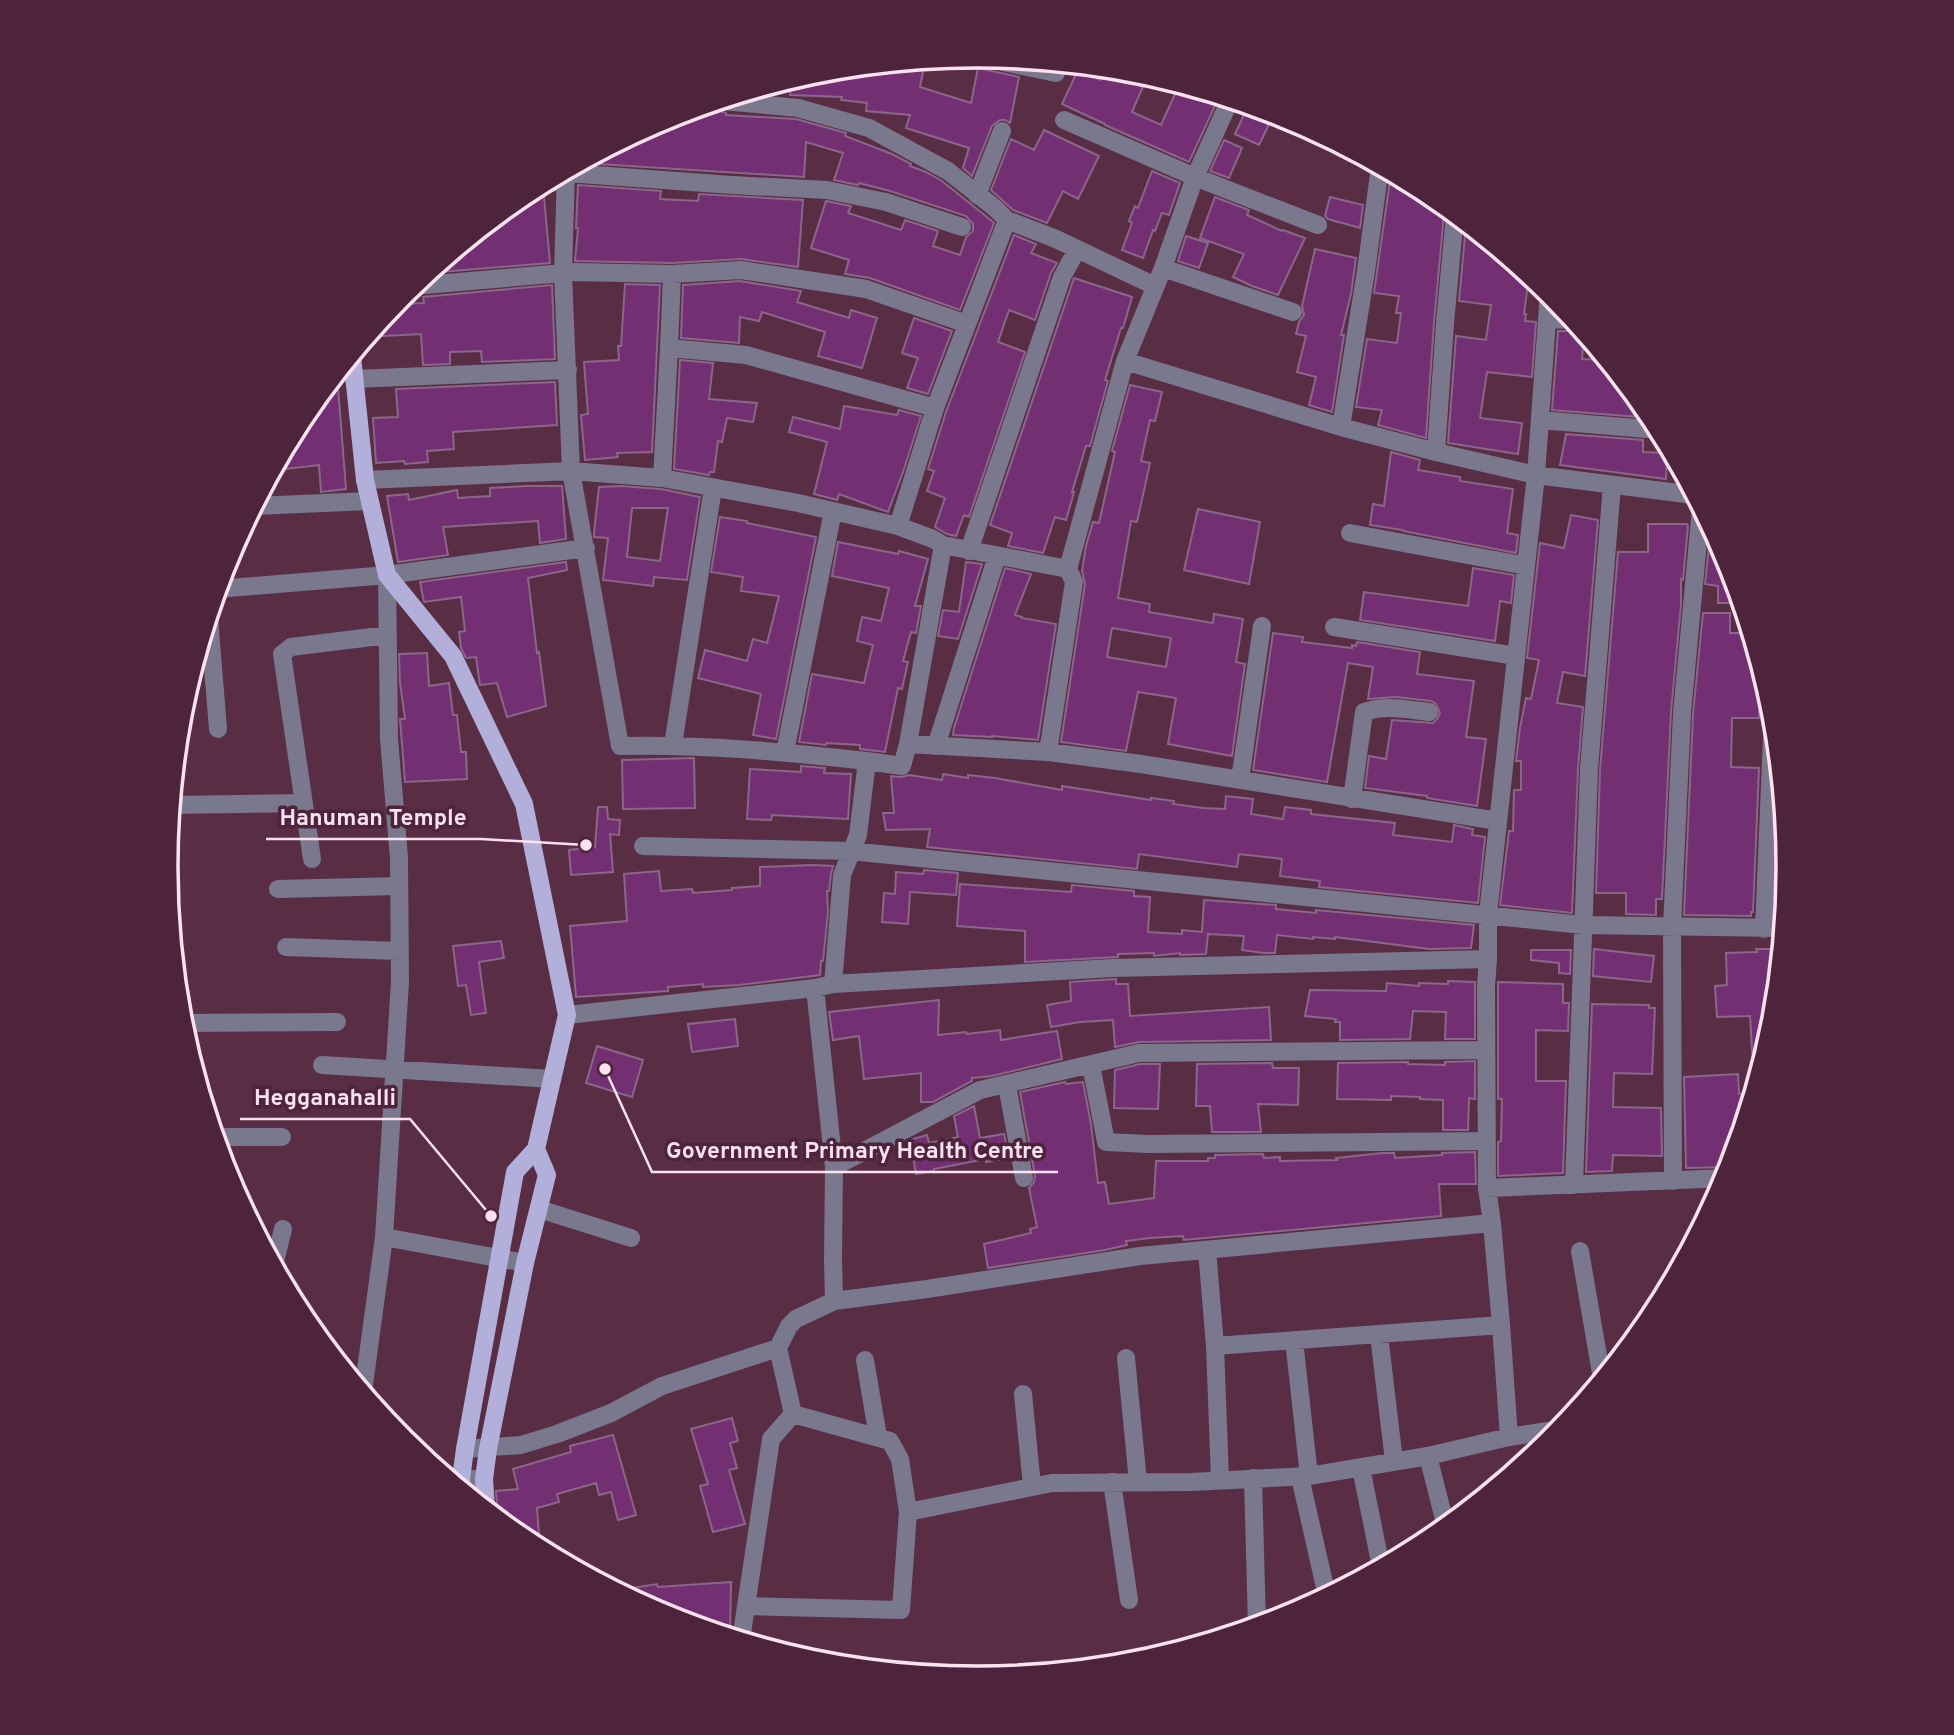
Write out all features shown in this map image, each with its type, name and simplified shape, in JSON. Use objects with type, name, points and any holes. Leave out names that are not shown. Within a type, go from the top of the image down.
[{"type":"main road","points":[[353,369],[365,480],[387,575],[453,656],[524,804],[567,1015],[536,1149],[514,1172],[459,1475]]},
{"type":"main road","points":[[485,1498],[484,1479],[488,1449],[524,1263],[547,1175],[536,1149]]},
{"type":"street","points":[[745,103],[798,108],[869,128],[940,166],[1007,220],[1056,239],[1155,286]]},
{"type":"street","points":[[1048,752],[1074,582],[1068,569],[1125,361],[1163,268],[1195,177],[1226,108]]},
{"type":"street","points":[[1064,120],[1195,177],[1318,225]]},
{"type":"street","points":[[977,195],[1002,131]]},
{"type":"street","points":[[576,176],[827,190],[886,202],[961,227]]},
{"type":"street","points":[[1341,427],[1379,176]]},
{"type":"street","points":[[566,182],[564,273],[571,471],[620,746],[673,745],[785,752],[902,766],[943,545]]},
{"type":"street","points":[[898,526],[935,408],[1007,220]]},
{"type":"street","points":[[1436,452],[1454,226]]},
{"type":"street","points":[[969,551],[1062,277],[1077,250]]},
{"type":"street","points":[[1163,268],[1293,312]]},
{"type":"street","points":[[431,284],[564,273],[672,274],[741,270],[866,289],[967,324]]},
{"type":"street","points":[[662,478],[672,274]]},
{"type":"street","points":[[1509,1437],[1487,1188],[1488,914],[1536,475],[1548,308]]},
{"type":"street","points":[[1547,319],[1558,319]]},
{"type":"street","points":[[670,348],[746,355],[935,408]]},
{"type":"street","points":[[1125,361],[1341,427],[1436,452],[1536,475],[1683,494]]},
{"type":"street","points":[[354,379],[568,370]]},
{"type":"street","points":[[1540,420],[1646,429]]},
{"type":"street","points":[[365,480],[571,471],[662,478],[798,503],[898,526],[943,545],[1068,569]]},
{"type":"street","points":[[1574,1185],[1589,769],[1612,485]]},
{"type":"street","points":[[673,745],[713,488]]},
{"type":"street","points":[[265,506],[369,501]]},
{"type":"street","points":[[785,752],[833,511]]},
{"type":"street","points":[[1673,1181],[1672,927],[1682,713],[1699,526]]},
{"type":"street","points":[[1350,533],[1526,566]]},
{"type":"street","points":[[229,588],[387,575],[586,548]]},
{"type":"street","points":[[936,746],[997,556]]},
{"type":"street","points":[[364,1379],[384,1237],[400,982],[399,858],[389,739],[387,575]]},
{"type":"street","points":[[1240,780],[1262,626]]},
{"type":"street","points":[[1334,627],[1516,656]]},
{"type":"street","points":[[312,859],[282,654],[291,647],[388,635]]},
{"type":"street","points":[[211,641],[218,729]]},
{"type":"street","points":[[1352,799],[1364,712],[1398,708],[1429,712]]},
{"type":"street","points":[[908,744],[1048,752],[1141,764],[1498,821]]},
{"type":"street","points":[[834,1301],[834,1167],[824,986],[842,875],[858,835],[867,761]]},
{"type":"street","points":[[1764,929],[1770,775]]},
{"type":"street","points":[[180,805],[304,803]]},
{"type":"street","points":[[643,846],[850,850],[1583,925],[1774,928]]},
{"type":"street","points":[[278,890],[399,886]]},
{"type":"street","points":[[286,947],[399,951]]},
{"type":"street","points":[[567,1015],[824,986],[1113,968],[1488,959]]},
{"type":"street","points":[[193,1023],[337,1022]]},
{"type":"street","points":[[834,1167],[980,1090],[1139,1053],[1486,1050]]},
{"type":"street","points":[[322,1065],[552,1079]]},
{"type":"street","points":[[1091,1065],[1106,1142],[1162,1144],[1487,1140]]},
{"type":"street","points":[[1007,1085],[1024,1178]]},
{"type":"street","points":[[225,1137],[282,1137]]},
{"type":"street","points":[[1487,1188],[1712,1179]]},
{"type":"street","points":[[539,1209],[631,1238]]},
{"type":"street","points":[[793,1415],[778,1348],[789,1326],[796,1319],[834,1301],[1140,1256],[1492,1223]]},
{"type":"street","points":[[277,1253],[283,1229]]},
{"type":"street","points":[[384,1237],[524,1263]]},
{"type":"street","points":[[1208,1250],[1220,1480]]},
{"type":"street","points":[[1580,1251],[1600,1367]]},
{"type":"street","points":[[1215,1346],[1501,1325]]},
{"type":"street","points":[[1379,1335],[1394,1461]]},
{"type":"street","points":[[1294,1340],[1304,1477],[1325,1586]]},
{"type":"street","points":[[465,1449],[521,1445],[558,1434],[611,1413],[662,1386],[778,1348]]},
{"type":"street","points":[[1126,1358],[1138,1482]]},
{"type":"street","points":[[865,1360],[878,1437]]},
{"type":"street","points":[[1023,1394],[1032,1486]]},
{"type":"street","points":[[746,1606],[901,1610],[908,1512],[900,1459],[890,1441],[793,1415]]},
{"type":"street","points":[[742,1631],[771,1439],[793,1415]]},
{"type":"street","points":[[908,1512],[1052,1483],[1304,1477],[1428,1456],[1543,1432]]},
{"type":"street","points":[[1428,1456],[1443,1516]]},
{"type":"street","points":[[1361,1468],[1379,1559]]},
{"type":"street","points":[[1254,1478],[1257,1616]]},
{"type":"street","points":[[465,1481],[484,1479]]},
{"type":"street","points":[[1112,1482],[1129,1600]]},
{"type":"building","points":[[978,68],[1019,77],[1010,123],[1000,120],[992,126],[972,176],[963,168],[969,148],[906,128],[910,115],[866,111],[867,103],[841,100],[842,97],[790,95],[790,91],[821,84],[923,70],[920,87],[971,103]]},
{"type":"building","points":[[1076,75],[1143,86],[1132,112],[1161,125],[1175,93],[1215,105],[1189,162],[1062,104]]},
{"type":"building","points":[[720,111],[726,115],[796,119],[846,133],[845,136],[892,154],[942,181],[994,223],[960,310],[870,278],[845,274],[849,260],[811,248],[826,201],[851,206],[848,213],[901,230],[905,220],[938,231],[933,246],[960,255],[966,237],[973,231],[973,224],[966,216],[890,191],[834,180],[843,153],[806,142],[804,177],[598,164],[671,129]]},
{"type":"building","points":[[1244,115],[1269,124],[1259,145],[1235,134]]},
{"type":"building","points":[[1044,130],[1099,156],[1078,199],[1063,191],[1047,223],[1013,210],[991,190],[1011,139],[1034,150]]},
{"type":"building","points":[[1224,140],[1242,148],[1229,178],[1210,171]]},
{"type":"building","points":[[1152,171],[1180,183],[1169,215],[1162,213],[1143,258],[1122,250],[1132,223],[1129,221],[1135,206],[1138,208]]},
{"type":"building","points":[[1390,183],[1444,219],[1426,438],[1378,425],[1382,410],[1356,407],[1367,339],[1397,343],[1401,313],[1396,313],[1399,296],[1374,293]]},
{"type":"building","points":[[578,185],[661,191],[660,199],[698,201],[699,194],[803,200],[798,267],[741,259],[672,263],[575,261]]},
{"type":"building","points":[[542,197],[550,263],[445,272],[490,233]]},
{"type":"building","points":[[1215,197],[1249,210],[1247,215],[1282,231],[1305,238],[1278,295],[1233,277],[1244,254],[1200,238]]},
{"type":"building","points":[[1330,197],[1363,205],[1360,228],[1325,216]]},
{"type":"building","points":[[1465,234],[1527,289],[1525,321],[1536,322],[1532,377],[1487,372],[1480,418],[1522,423],[1518,454],[1448,443],[1456,336],[1486,340],[1491,305],[1459,301]]},
{"type":"building","points":[[1014,235],[1036,244],[1031,253],[1057,263],[1035,320],[1009,310],[998,342],[1025,352],[969,517],[964,515],[956,536],[935,527],[945,498],[927,491],[934,471],[928,469],[946,412]]},
{"type":"building","points":[[1186,236],[1208,243],[1199,268],[1178,261]]},
{"type":"building","points":[[1315,249],[1356,258],[1341,335],[1344,335],[1332,412],[1309,405],[1316,377],[1297,372],[1306,336],[1296,334],[1304,315],[1302,306]]},
{"type":"building","points":[[1074,278],[1132,297],[1105,380],[1108,381],[1090,446],[1086,446],[1066,520],[1055,517],[1043,553],[1008,546],[1012,533],[990,525]]},
{"type":"building","points":[[740,281],[801,291],[797,302],[849,318],[851,310],[877,318],[862,368],[818,356],[825,332],[762,312],[759,321],[740,317],[739,343],[681,338],[683,285]]},
{"type":"building","points":[[625,284],[660,285],[652,452],[617,453],[618,457],[585,460],[581,415],[588,414],[584,362],[619,360]]},
{"type":"building","points":[[552,285],[555,359],[482,362],[481,351],[450,352],[450,364],[423,365],[421,334],[380,336],[411,303],[424,303],[423,297]]},
{"type":"building","points":[[914,318],[952,331],[928,394],[907,388],[918,358],[902,353]]},
{"type":"building","points":[[1558,331],[1569,331],[1583,347],[1582,359],[1593,359],[1637,417],[1552,410]]},
{"type":"building","points":[[680,360],[713,363],[709,399],[757,403],[753,422],[727,418],[722,442],[718,441],[714,472],[709,475],[674,469]]},
{"type":"building","points":[[555,382],[557,425],[453,432],[454,449],[427,451],[428,462],[376,463],[373,418],[398,417],[396,389]]},
{"type":"building","points":[[1130,385],[1162,392],[1155,421],[1150,420],[1141,461],[1150,463],[1137,522],[1131,521],[1118,598],[1150,604],[1149,612],[1213,623],[1214,614],[1243,619],[1236,662],[1245,664],[1232,756],[1168,744],[1176,698],[1138,692],[1126,751],[1061,742],[1085,584],[1082,571],[1086,546],[1093,522],[1099,523],[1115,452],[1112,451]],"holes":[[[1112,628],[1171,638],[1166,667],[1107,657]]]},
{"type":"building","points":[[338,388],[346,489],[321,492],[319,465],[286,469],[312,423]]},
{"type":"building","points":[[844,406],[897,415],[899,410],[921,416],[888,512],[839,494],[837,500],[814,494],[827,442],[789,432],[793,417],[840,429]]},
{"type":"building","points":[[1566,434],[1643,440],[1643,452],[1660,453],[1667,464],[1666,479],[1560,465]]},
{"type":"building","points":[[1391,452],[1420,460],[1418,470],[1460,477],[1460,481],[1513,489],[1507,533],[1518,535],[1516,553],[1370,525],[1373,504],[1384,506]]},
{"type":"building","points":[[562,486],[566,539],[540,543],[538,521],[443,527],[448,555],[398,562],[387,496],[408,494],[409,500],[457,490],[458,498],[490,496],[490,488]]},
{"type":"building","points":[[599,487],[661,489],[700,497],[687,580],[654,577],[653,586],[603,580],[608,538],[594,537]],"holes":[[[632,508],[668,508],[660,561],[627,557]]]},
{"type":"building","points":[[1198,509],[1260,522],[1249,584],[1184,570]]},
{"type":"building","points":[[1571,515],[1598,520],[1585,676],[1563,672],[1557,703],[1583,707],[1572,913],[1500,905],[1509,831],[1513,831],[1514,790],[1521,790],[1521,761],[1516,761],[1520,728],[1526,698],[1531,699],[1539,660],[1527,658],[1540,543],[1564,548]]},
{"type":"building","points":[[720,517],[816,537],[776,739],[753,735],[761,694],[698,678],[705,650],[747,661],[753,639],[767,643],[779,596],[741,591],[743,577],[711,572]]},
{"type":"building","points":[[1648,524],[1688,526],[1683,580],[1681,579],[1671,712],[1662,899],[1656,899],[1656,915],[1626,914],[1626,893],[1596,893],[1600,770],[1618,552],[1648,552]]},
{"type":"building","points":[[838,542],[898,554],[899,551],[928,559],[915,606],[921,606],[916,633],[911,632],[903,661],[908,662],[902,689],[898,688],[885,752],[860,749],[860,745],[799,742],[812,674],[864,683],[873,645],[857,641],[862,617],[881,621],[889,588],[832,576]]},
{"type":"building","points":[[1709,548],[1731,603],[1718,603],[1718,586],[1705,584]]},
{"type":"building","points":[[566,562],[567,570],[528,578],[546,706],[507,717],[497,683],[480,685],[476,657],[466,658],[461,648],[459,632],[465,631],[461,597],[424,602],[420,582]]},
{"type":"building","points":[[966,562],[982,564],[958,639],[938,636],[943,610],[959,612]]},
{"type":"building","points":[[1005,568],[1031,574],[1015,615],[1056,624],[1038,740],[953,735]]},
{"type":"building","points":[[1473,568],[1514,575],[1511,603],[1500,601],[1495,641],[1360,620],[1364,592],[1468,606]]},
{"type":"building","points":[[1703,613],[1730,613],[1730,633],[1741,633],[1759,705],[1759,718],[1732,718],[1731,767],[1759,768],[1751,916],[1684,915],[1693,714]]},
{"type":"building","points":[[1273,633],[1303,637],[1302,642],[1352,648],[1357,642],[1420,652],[1417,674],[1474,681],[1466,737],[1486,739],[1477,806],[1365,788],[1369,756],[1386,759],[1392,720],[1433,723],[1440,713],[1436,704],[1431,701],[1396,697],[1368,699],[1373,667],[1348,663],[1327,782],[1253,770]]},
{"type":"building","points":[[427,653],[429,686],[449,683],[453,715],[457,715],[461,752],[466,752],[467,779],[405,782],[400,719],[405,719],[399,654]]},
{"type":"building","points":[[694,758],[695,808],[623,809],[622,760]]},
{"type":"building","points":[[801,766],[825,768],[824,773],[851,774],[848,819],[772,815],[771,820],[747,819],[750,769],[801,772]]},
{"type":"building","points":[[943,774],[995,778],[1062,790],[1062,786],[1174,801],[1173,804],[1203,808],[1225,809],[1226,796],[1253,799],[1251,814],[1283,819],[1285,807],[1311,810],[1311,814],[1395,823],[1393,835],[1452,842],[1454,825],[1473,829],[1472,835],[1485,837],[1478,903],[1319,887],[1320,881],[1280,876],[1282,859],[1239,854],[1237,867],[1139,854],[1137,869],[927,847],[930,829],[886,830],[883,813],[894,813],[891,776],[909,775],[942,780]]},
{"type":"building","points":[[598,807],[607,807],[608,819],[620,820],[619,835],[610,834],[613,872],[571,875],[569,850],[595,847]]},
{"type":"building","points":[[833,866],[827,891],[828,912],[820,975],[739,985],[703,987],[703,984],[668,987],[668,991],[576,997],[570,926],[627,921],[624,874],[659,871],[661,891],[692,889],[693,893],[760,886],[760,867]]},
{"type":"building","points":[[924,870],[958,873],[956,895],[910,892],[908,924],[882,922],[884,893],[895,894],[896,872],[923,874]]},
{"type":"building","points":[[960,884],[1071,892],[1072,885],[1134,891],[1134,896],[1150,897],[1148,932],[1202,932],[1204,900],[1276,905],[1276,909],[1316,913],[1316,910],[1474,925],[1471,948],[1429,949],[1335,937],[1313,939],[1277,935],[1275,953],[1263,953],[1242,950],[1244,936],[1208,934],[1206,954],[1118,954],[1118,957],[1025,962],[1025,931],[957,926]]},
{"type":"building","points":[[501,941],[504,958],[479,962],[486,1013],[471,1015],[466,985],[458,986],[453,946]]},
{"type":"building","points":[[1594,949],[1654,956],[1651,982],[1593,976]]},
{"type":"building","points":[[1756,949],[1772,949],[1761,1023],[1753,1059],[1750,1016],[1717,1017],[1715,986],[1727,985],[1726,953],[1757,952]]},
{"type":"building","points":[[1531,950],[1571,950],[1570,974],[1559,973],[1559,963],[1531,960]]},
{"type":"building","points":[[1116,979],[1116,984],[1128,984],[1130,1016],[1269,1007],[1271,1040],[1139,1042],[1115,1047],[1113,1020],[1051,1027],[1047,1005],[1071,1001],[1070,982]]},
{"type":"building","points":[[1448,981],[1475,982],[1475,1039],[1445,1039],[1446,1012],[1413,1011],[1410,1039],[1340,1040],[1340,1022],[1335,1022],[1336,1019],[1305,1016],[1310,990],[1386,991],[1387,983],[1419,986],[1419,983],[1448,984]]},
{"type":"building","points":[[1498,982],[1563,984],[1563,1003],[1569,1003],[1568,1031],[1536,1030],[1536,1081],[1566,1081],[1563,1173],[1498,1176],[1502,1099],[1498,1099]]},
{"type":"building","points":[[939,1000],[938,1035],[1000,1030],[1001,1040],[1057,1031],[1062,1059],[992,1076],[972,1078],[972,1081],[933,1102],[921,1102],[921,1073],[864,1079],[859,1036],[833,1040],[829,1012]]},
{"type":"building","points":[[1592,1004],[1649,1005],[1649,1008],[1655,1008],[1652,1074],[1614,1073],[1613,1107],[1661,1108],[1662,1156],[1613,1155],[1612,1171],[1586,1172]]},
{"type":"building","points":[[735,1019],[738,1046],[692,1052],[688,1024]]},
{"type":"building","points":[[597,1046],[643,1060],[632,1097],[586,1083]]},
{"type":"building","points":[[1475,1061],[1475,1099],[1469,1098],[1468,1130],[1443,1130],[1443,1100],[1391,1096],[1391,1100],[1337,1099],[1338,1063],[1408,1062],[1445,1065],[1445,1062]]},
{"type":"building","points":[[1272,1063],[1273,1068],[1299,1068],[1298,1105],[1258,1104],[1261,1132],[1212,1132],[1210,1106],[1196,1106],[1197,1064]]},
{"type":"building","points":[[1140,1064],[1160,1064],[1158,1109],[1114,1108],[1115,1070]]},
{"type":"building","points":[[1738,1074],[1739,1094],[1743,1094],[1717,1167],[1686,1168],[1684,1077]]},
{"type":"building","points":[[1065,1082],[1083,1082],[1098,1183],[1105,1182],[1109,1204],[1154,1198],[1156,1161],[1208,1161],[1208,1158],[1215,1158],[1215,1155],[1263,1154],[1264,1158],[1280,1157],[1280,1161],[1337,1160],[1336,1158],[1382,1153],[1394,1153],[1395,1158],[1475,1152],[1476,1184],[1439,1184],[1441,1216],[1184,1240],[1183,1236],[1150,1238],[1126,1241],[1127,1245],[1105,1250],[988,1268],[984,1244],[1031,1233],[1030,1229],[1037,1227],[1029,1188],[1035,1176],[1020,1092]]},
{"type":"building","points":[[974,1106],[980,1138],[1004,1134],[1009,1158],[986,1162],[986,1159],[916,1174],[910,1140],[927,1135],[929,1143],[958,1137],[954,1116]]},
{"type":"building","points":[[732,1418],[738,1441],[730,1443],[737,1468],[729,1470],[745,1524],[713,1532],[700,1486],[708,1484],[691,1429]]},
{"type":"building","points":[[613,1435],[636,1515],[618,1520],[611,1492],[599,1495],[596,1483],[557,1494],[559,1502],[537,1508],[539,1536],[497,1507],[496,1491],[518,1489],[513,1469],[571,1452],[570,1446]]},
{"type":"building","points":[[731,1582],[730,1627],[671,1606],[632,1588],[657,1584],[658,1587]]},
{"type":"place","name":"Hanuman Temple","points":[[586,845]]},
{"type":"place","name":"Government Primary Health Centre","points":[[605,1069]]},
{"type":"place","name":"Hegganahalli","points":[[491,1216]]}]
